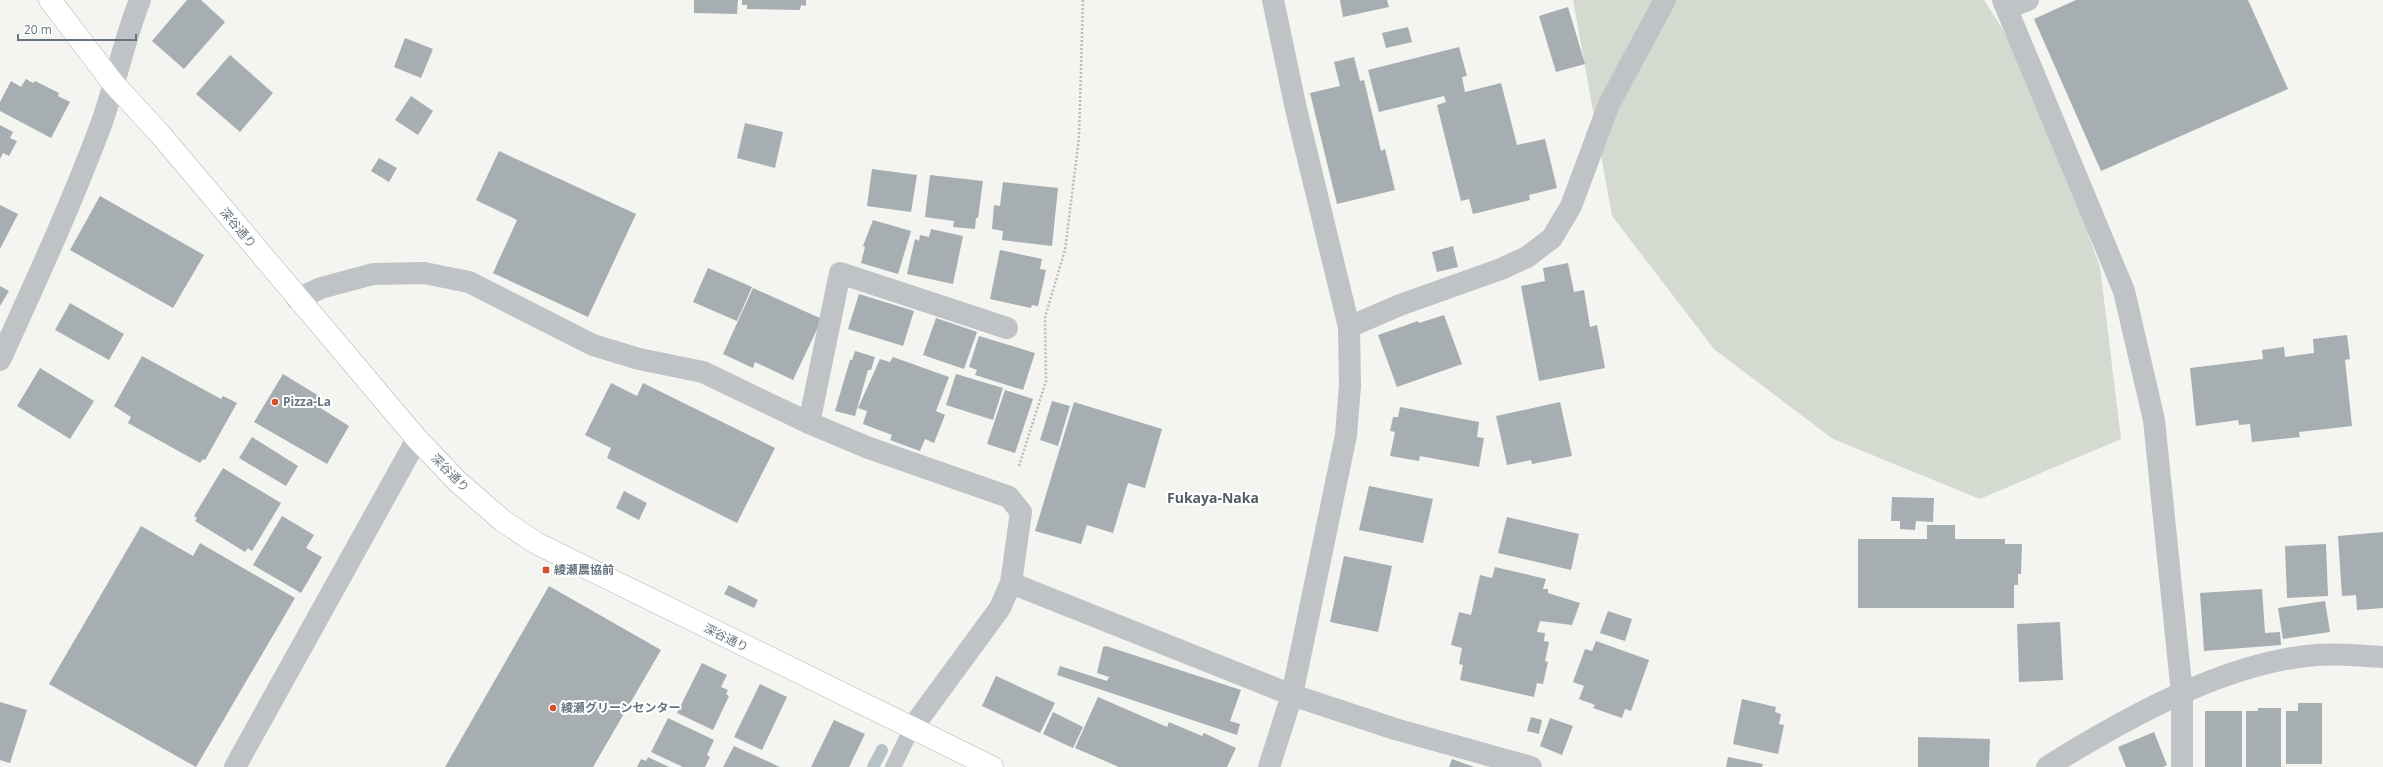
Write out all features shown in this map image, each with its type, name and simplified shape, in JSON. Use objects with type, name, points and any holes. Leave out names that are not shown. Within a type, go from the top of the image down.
[{"type":"street","name":"深谷通り","points":[[50,0],[113,83],[160,134],[297,299],[417,439],[458,482],[503,522],[536,543],[992,767]]},
{"type":"street","points":[[0,360],[67,214],[102,120],[126,36],[140,0]]},
{"type":"street","points":[[1269,767],[1292,695],[1346,435],[1350,386],[1349,327],[1296,109],[1273,0]]},
{"type":"street","points":[[1349,327],[1407,303],[1501,269],[1527,257],[1552,238],[1570,206],[1610,104],[1665,0]]},
{"type":"street","points":[[2028,0],[2005,4],[2124,291],[2154,420],[2182,694],[2182,767]]},
{"type":"street","points":[[297,299],[321,288],[373,274],[424,273],[469,282],[593,346],[703,372],[809,423],[869,448],[1009,497],[1021,512],[1012,583],[1000,608],[912,728]]},
{"type":"street","points":[[809,423],[840,273],[1007,328]]},
{"type":"street","points":[[235,767],[417,439]]},
{"type":"street","points":[[1012,583],[1292,695],[1395,729],[1531,767]]},
{"type":"street","points":[[2047,767],[2096,736],[2182,694],[2258,664],[2317,654],[2383,657]]},
{"type":"lane","points":[[893,767],[912,728]]},
{"type":"path","points":[[1009,497],[1046,381],[1045,317],[1065,250],[1079,138],[1083,0]]},
{"type":"shaded area","points":[[1573,0],[1984,0],[2029,71],[2100,267],[2121,439],[1980,499],[1833,439],[1714,349],[1612,216]]},
{"type":"building","points":[[187,0],[201,0],[225,22],[184,69],[152,41]]},
{"type":"building","points":[[694,0],[738,0],[737,14],[694,13]]},
{"type":"building","points":[[742,0],[806,0],[806,6],[801,5],[800,10],[747,9],[747,5],[742,5]]},
{"type":"building","points":[[1340,0],[1387,0],[1389,7],[1343,17]]},
{"type":"building","points":[[2076,0],[2248,0],[2288,89],[2101,171],[2034,19]]},
{"type":"building","points":[[1568,7],[1585,64],[1556,72],[1539,16]]},
{"type":"building","points":[[1408,27],[1412,42],[1386,48],[1382,33]]},
{"type":"building","points":[[405,38],[433,49],[421,78],[394,67]]},
{"type":"building","points":[[1459,47],[1467,76],[1462,77],[1465,92],[1501,83],[1517,145],[1545,139],[1557,188],[1529,195],[1530,200],[1473,214],[1469,199],[1461,201],[1437,105],[1446,102],[1444,96],[1379,112],[1368,70]]},
{"type":"building","points":[[230,55],[273,93],[240,132],[196,94]]},
{"type":"building","points":[[1354,57],[1360,81],[1364,80],[1381,151],[1385,149],[1395,190],[1337,204],[1310,93],[1340,86],[1334,62]]},
{"type":"building","points":[[26,79],[33,83],[35,81],[59,93],[58,96],[70,102],[51,138],[0,111],[0,102],[11,81],[21,87]]},
{"type":"building","points":[[411,96],[433,111],[418,135],[395,120]]},
{"type":"building","points":[[745,123],[783,132],[775,168],[737,158]]},
{"type":"building","points":[[0,125],[13,132],[10,138],[17,141],[9,156],[3,153],[0,159]]},
{"type":"building","points":[[499,151],[636,214],[588,317],[493,273],[517,220],[476,200]]},
{"type":"building","points":[[379,158],[397,168],[389,182],[371,171]]},
{"type":"building","points":[[872,169],[917,175],[911,212],[867,206]]},
{"type":"building","points":[[930,175],[983,181],[975,229],[953,227],[954,221],[925,217]]},
{"type":"building","points":[[1003,182],[1058,188],[1052,246],[1002,240],[1003,231],[992,229],[994,205],[1000,206]]},
{"type":"building","points":[[100,196],[204,255],[173,308],[70,250]]},
{"type":"building","points":[[0,205],[18,214],[0,249]]},
{"type":"building","points":[[873,220],[911,231],[898,274],[861,263],[865,247],[863,246]]},
{"type":"building","points":[[931,229],[963,236],[953,284],[907,274],[915,239],[919,241],[920,235],[929,237]]},
{"type":"building","points":[[1453,246],[1458,267],[1437,272],[1432,252]]},
{"type":"building","points":[[1000,250],[1042,259],[1040,269],[1046,270],[1038,306],[1032,305],[1031,308],[990,299]]},
{"type":"building","points":[[1568,263],[1574,292],[1584,290],[1590,327],[1597,325],[1605,368],[1539,381],[1521,286],[1545,281],[1543,268]]},
{"type":"building","points":[[708,268],[752,287],[737,321],[693,302]]},
{"type":"building","points":[[0,286],[9,291],[0,306]]},
{"type":"building","points":[[753,288],[822,319],[793,380],[755,362],[753,368],[723,354]]},
{"type":"building","points":[[859,294],[914,311],[903,346],[848,329]]},
{"type":"building","points":[[70,303],[124,334],[109,360],[55,330]]},
{"type":"building","points":[[1444,315],[1462,364],[1397,387],[1378,335],[1418,321],[1419,323]]},
{"type":"building","points":[[936,318],[977,332],[964,369],[923,355]]},
{"type":"building","points":[[2347,335],[2350,359],[2345,360],[2352,426],[2299,432],[2300,437],[2252,442],[2250,424],[2239,425],[2238,420],[2196,426],[2190,368],[2263,359],[2262,350],[2284,347],[2285,357],[2314,353],[2313,339]]},
{"type":"building","points":[[979,336],[1035,353],[1023,390],[975,375],[977,370],[969,367]]},
{"type":"building","points":[[855,351],[875,357],[871,370],[868,370],[855,416],[835,411],[850,360],[852,360]]},
{"type":"building","points":[[142,356],[221,399],[223,396],[237,403],[205,460],[203,459],[200,463],[128,423],[131,417],[114,406]]},
{"type":"building","points":[[893,357],[949,377],[936,411],[945,415],[934,443],[925,439],[920,451],[890,440],[892,435],[863,424],[867,411],[858,408],[880,359],[890,362]]},
{"type":"building","points":[[40,368],[94,401],[70,439],[17,406]]},
{"type":"building","points":[[283,374],[319,396],[314,404],[349,426],[327,464],[254,422]]},
{"type":"building","points":[[956,374],[1003,388],[993,420],[946,405]]},
{"type":"building","points":[[611,383],[637,396],[643,383],[775,448],[737,523],[607,458],[611,448],[585,435]]},
{"type":"building","points":[[1005,390],[1033,399],[1015,453],[987,444]]},
{"type":"building","points":[[1052,401],[1070,406],[1058,446],[1040,440]]},
{"type":"building","points":[[1074,402],[1162,429],[1145,488],[1128,483],[1113,533],[1087,525],[1081,544],[1035,531]]},
{"type":"building","points":[[1560,402],[1572,456],[1532,464],[1531,460],[1507,465],[1496,416]]},
{"type":"building","points":[[1400,407],[1479,422],[1477,437],[1484,438],[1479,467],[1420,456],[1419,461],[1390,456],[1395,432],[1390,431],[1393,417],[1398,417]]},
{"type":"building","points":[[252,437],[298,466],[286,486],[239,458]]},
{"type":"building","points":[[223,468],[281,503],[252,551],[248,548],[245,552],[195,521],[197,518],[194,516]]},
{"type":"building","points":[[1369,486],[1433,499],[1423,543],[1359,530]]},
{"type":"building","points":[[624,491],[647,503],[639,520],[616,508]]},
{"type":"building","points":[[1892,497],[1934,498],[1933,522],[1916,521],[1915,530],[1900,529],[1900,521],[1891,521]]},
{"type":"building","points":[[282,516],[314,535],[306,548],[322,557],[301,593],[253,565]]},
{"type":"building","points":[[1507,517],[1579,534],[1571,570],[1498,553]]},
{"type":"building","points":[[1927,525],[1955,525],[1955,539],[2005,539],[2005,544],[2022,544],[2021,574],[2018,574],[2018,585],[2014,585],[2014,608],[1858,608],[1858,539],[1927,539]]},
{"type":"building","points":[[141,526],[193,556],[200,543],[295,598],[196,767],[49,684]]},
{"type":"building","points":[[2383,532],[2383,608],[2357,610],[2356,595],[2342,596],[2338,536]]},
{"type":"building","points":[[2326,544],[2328,596],[2287,598],[2285,546]]},
{"type":"building","points":[[1344,556],[1392,566],[1378,632],[1330,622]]},
{"type":"building","points":[[1495,567],[1546,579],[1543,589],[1548,589],[1548,593],[1580,603],[1572,625],[1540,621],[1537,632],[1545,633],[1544,641],[1549,642],[1545,661],[1548,662],[1543,684],[1537,683],[1534,697],[1460,680],[1463,665],[1459,664],[1462,648],[1451,645],[1459,612],[1471,615],[1480,575],[1492,578]]},
{"type":"building","points":[[729,585],[758,600],[754,608],[724,594]]},
{"type":"building","name":"綾瀬グリーンセンター","points":[[549,586],[661,650],[593,767],[445,767]]},
{"type":"building","points":[[2262,589],[2265,633],[2280,632],[2281,645],[2204,651],[2200,593]]},
{"type":"building","points":[[2325,601],[2330,632],[2283,639],[2278,608]]},
{"type":"building","points":[[1608,611],[1632,619],[1625,641],[1600,633]]},
{"type":"building","points":[[2060,622],[2063,680],[2019,682],[2017,624]]},
{"type":"building","points":[[1596,641],[1649,660],[1631,711],[1625,709],[1622,718],[1593,708],[1595,705],[1579,699],[1584,686],[1573,682],[1585,649],[1592,651]]},
{"type":"building","points":[[1106,646],[1241,690],[1230,721],[1240,724],[1237,735],[1057,675],[1060,666],[1107,681],[1109,677],[1097,673],[1103,647]]},
{"type":"building","points":[[702,663],[727,675],[721,687],[728,690],[726,694],[729,696],[713,730],[677,713]]},
{"type":"building","points":[[996,676],[1055,703],[1040,733],[982,706]]},
{"type":"building","points":[[760,684],[787,697],[762,750],[734,737]]},
{"type":"building","points":[[1098,697],[1167,727],[1169,722],[1202,736],[1204,733],[1236,748],[1227,767],[1119,767],[1075,748]]},
{"type":"building","points":[[1742,699],[1776,707],[1775,712],[1781,714],[1779,724],[1784,725],[1778,754],[1733,744]]},
{"type":"building","points":[[0,702],[27,710],[10,763],[0,760]]},
{"type":"building","points":[[2298,703],[2322,703],[2322,764],[2286,764],[2286,711],[2298,711]]},
{"type":"building","points":[[2258,708],[2281,708],[2281,767],[2246,767],[2246,711],[2258,711]]},
{"type":"building","points":[[2205,711],[2242,711],[2242,767],[2205,767]]},
{"type":"building","points":[[1053,712],[1083,727],[1073,748],[1043,734]]},
{"type":"building","points":[[1531,717],[1542,720],[1539,734],[1527,731]]},
{"type":"building","points":[[668,718],[714,740],[707,755],[710,757],[705,767],[683,767],[651,752]]},
{"type":"building","points":[[1550,718],[1573,726],[1562,755],[1540,746]]},
{"type":"building","points":[[834,720],[865,734],[849,767],[811,767]]},
{"type":"building","points":[[2154,732],[2167,765],[2163,767],[2126,767],[2118,747]]},
{"type":"building","points":[[1918,737],[1990,739],[1989,767],[1918,767]]},
{"type":"building","points":[[734,746],[780,767],[723,767]]},
{"type":"building","points":[[648,757],[669,767],[637,767],[641,759],[646,761]]},
{"type":"building","points":[[1728,757],[1763,764],[1762,767],[1726,767]]},
{"type":"building","points":[[1452,759],[1474,767],[1449,767]]},
{"type":"waterway","points":[[873,767],[882,750]]},
{"type":"place","name":"Pizza-La","points":[[275,402]]},
{"type":"place","name":"綾瀬農協前","points":[[546,570]]},
{"type":"place","name":"綾瀬グリーンセンター","points":[[553,708]]},
{"type":"district","name":"Fukaya-Naka","points":[[1213,498]]}]
